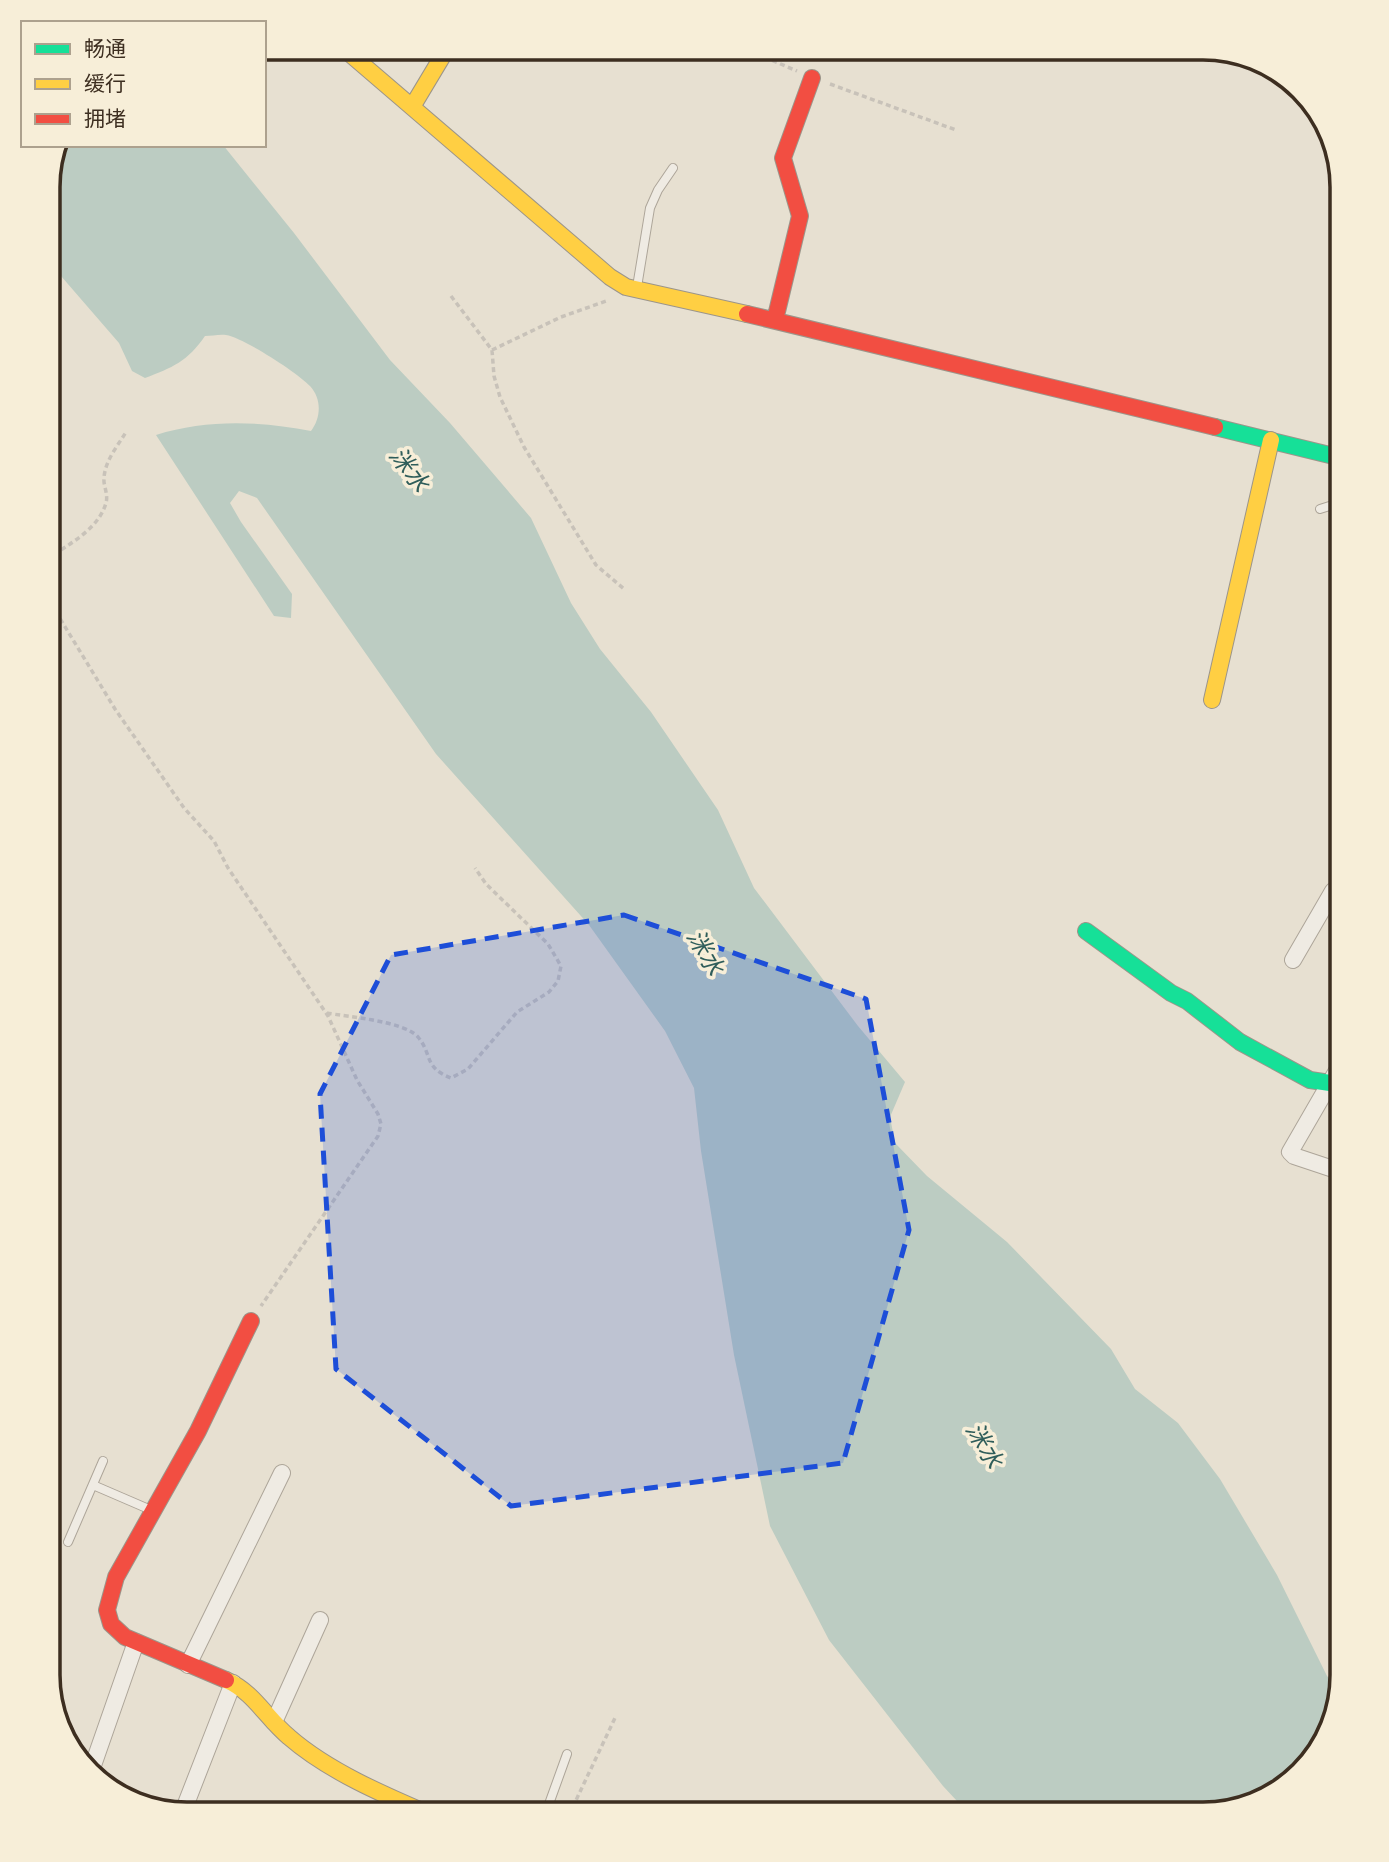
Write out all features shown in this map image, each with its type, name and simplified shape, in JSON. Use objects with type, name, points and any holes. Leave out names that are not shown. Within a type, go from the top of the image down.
[{"type":"street","points":[[357,60],[616,281],[637,290],[775,320],[1330,455]]},
{"type":"street","points":[[412,107],[440,60]]},
{"type":"street","points":[[775,320],[800,216],[798,200],[783,169],[783,158],[812,78]]},
{"type":"street","points":[[1212,700],[1271,440]]},
{"type":"street","points":[[1293,960],[1330,896]]},
{"type":"street","points":[[1086,931],[1171,993],[1187,1001],[1240,1042],[1310,1080],[1330,1083],[1290,1152],[1294,1156],[1330,1168]]},
{"type":"street","points":[[251,1321],[198,1431],[116,1577],[106,1602],[107,1619],[112,1628],[136,1642],[233,1683],[249,1693],[286,1736],[304,1749],[375,1791],[401,1802]]},
{"type":"street","points":[[188,1665],[282,1473]]},
{"type":"street","points":[[274,1722],[320,1620]]},
{"type":"street","points":[[94,1762],[136,1642]]},
{"type":"street","points":[[187,1802],[233,1683]]},
{"type":"lane","points":[[637,290],[650,208],[673,168]]},
{"type":"lane","points":[[1320,509],[1330,506]]},
{"type":"lane","points":[[68,1542],[103,1461]]},
{"type":"lane","points":[[93,1485],[154,1511]]},
{"type":"lane","points":[[550,1802],[567,1754]]},
{"type":"path","points":[[771,60],[812,78],[956,130]]},
{"type":"path","points":[[451,296],[492,350],[494,376],[500,397],[524,447],[596,565],[624,589]]},
{"type":"path","points":[[492,350],[561,317],[611,299]]},
{"type":"path","points":[[60,550],[89,530],[101,516],[107,500],[104,479],[108,461],[126,432]]},
{"type":"path","points":[[60,618],[115,709],[184,808],[214,841],[228,868],[327,1013],[357,1080],[378,1114],[381,1124],[377,1136],[251,1321]]},
{"type":"path","points":[[327,1013],[406,1028],[418,1036],[430,1064],[452,1078],[468,1069],[517,1012],[549,992],[558,981],[561,966],[548,944],[486,884],[474,868]]},
{"type":"path","points":[[575,1802],[615,1718]]},
{"type":"highlighted area","points":[[624,915],[866,999],[909,1230],[843,1463],[511,1506],[336,1369],[320,1094],[391,955]]},
{"type":"water","name":"洣水","points":[[66,147],[225,147],[390,360],[450,423],[531,518],[571,603],[600,649],[651,712],[718,810],[754,888],[858,1026],[905,1082],[890,1117],[895,1143],[927,1176],[1007,1242],[1111,1349],[1135,1389],[1178,1423],[1220,1479],[1277,1575],[1330,1679],[1320,1724],[1303,1753],[1280,1776],[1243,1796],[1202,1802],[958,1802],[943,1786],[829,1640],[770,1526],[734,1355],[701,1151],[694,1088],[665,1031],[589,925],[436,754],[257,498],[239,491],[230,503],[292,594],[291,618],[274,616],[156,435],[194,426],[233,423],[311,431],[318,414],[314,391],[283,365],[245,342],[226,335],[205,336],[186,358],[145,378],[132,371],[119,343],[60,275],[60,178]]},
{"type":"traffic: fast","points":[[1215,427],[1330,455]]},
{"type":"traffic: fast","points":[[1086,931],[1171,993],[1187,1001],[1240,1042],[1310,1080],[1330,1083]]},
{"type":"traffic: slow","points":[[357,60],[610,277],[626,287],[747,314]]},
{"type":"traffic: slow","points":[[412,107],[440,60]]},
{"type":"traffic: slow","points":[[1212,700],[1271,440]]},
{"type":"traffic: slow","points":[[226,1680],[244,1691],[281,1730],[321,1761],[402,1802]]},
{"type":"traffic: jam","points":[[775,320],[800,216],[783,158],[812,78]]},
{"type":"traffic: jam","points":[[747,314],[1215,427]]},
{"type":"traffic: jam","points":[[226,1680],[125,1637],[111,1624],[107,1610],[116,1577],[198,1431],[251,1321]]}]
